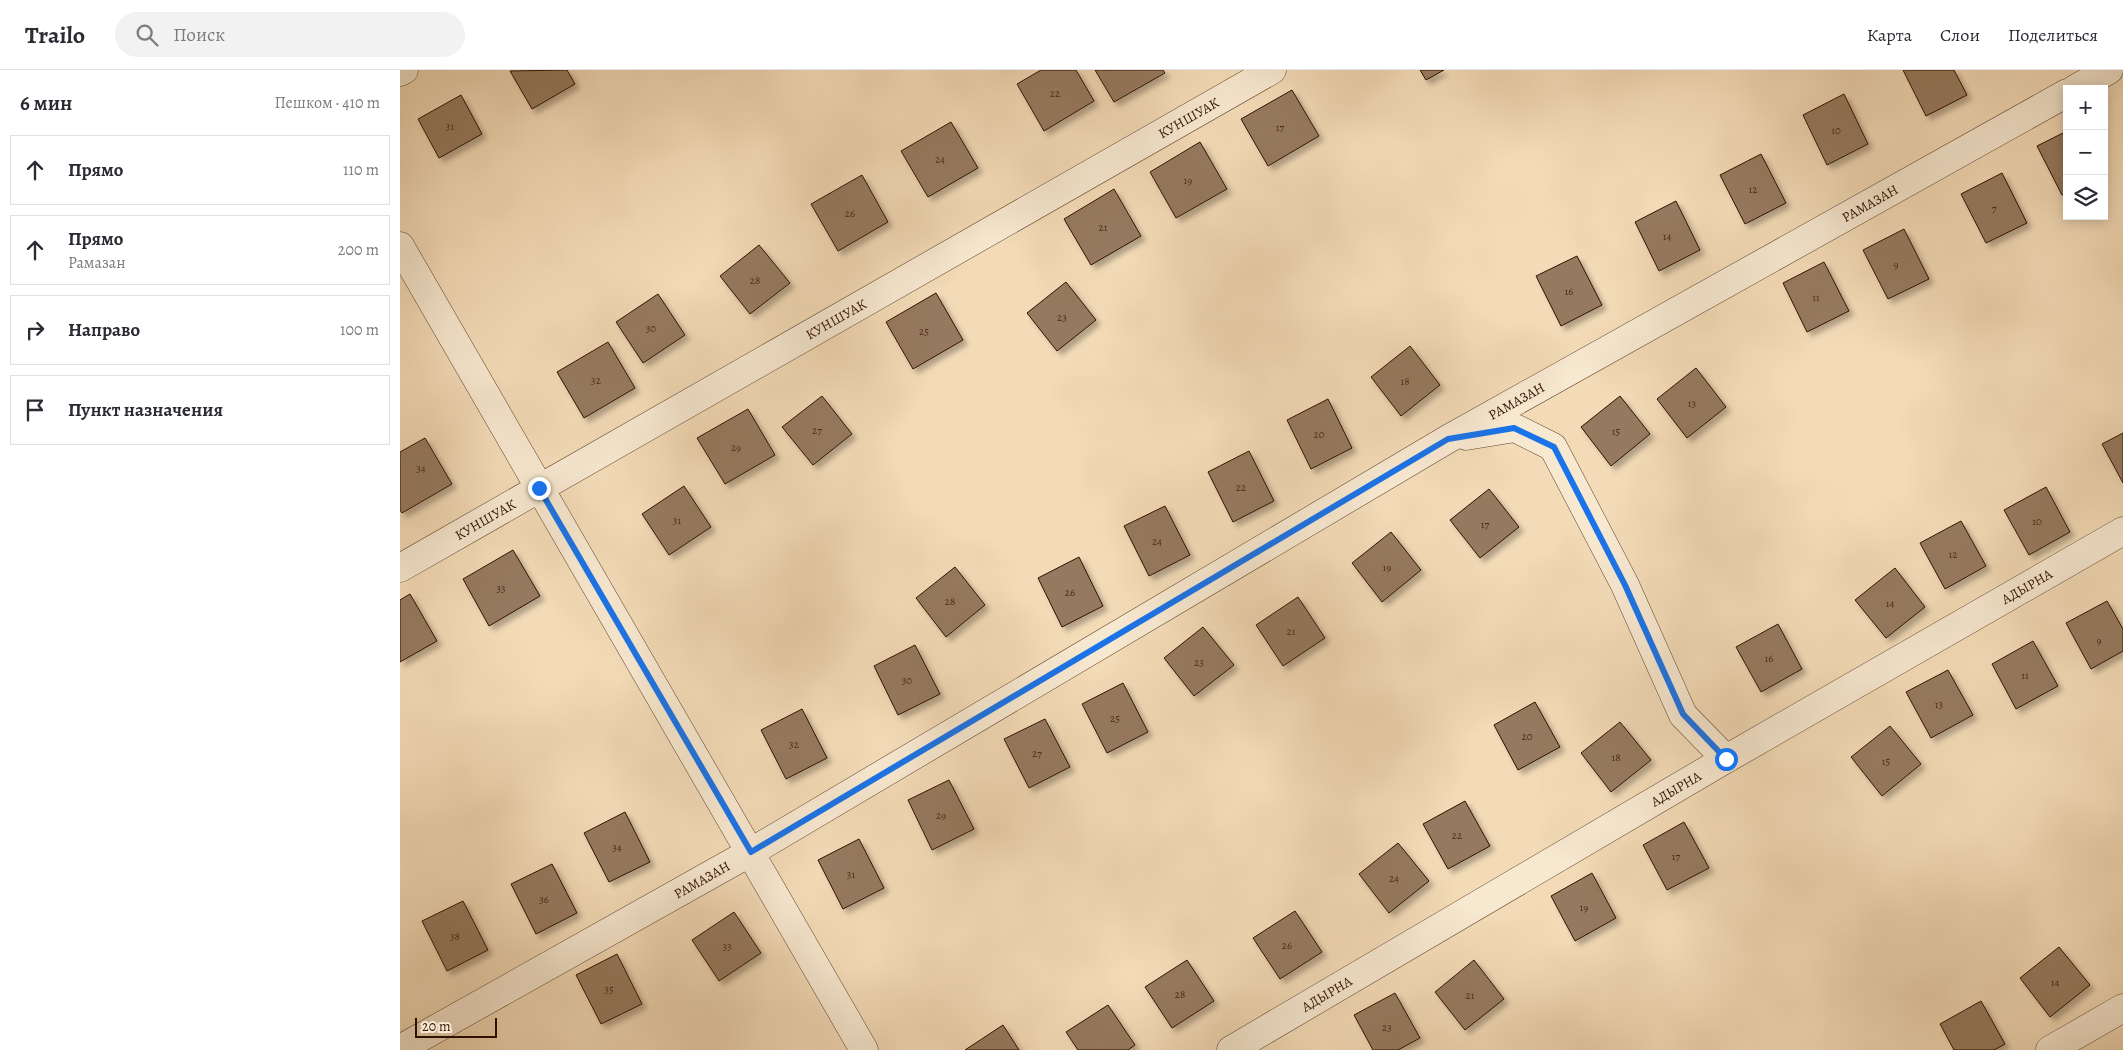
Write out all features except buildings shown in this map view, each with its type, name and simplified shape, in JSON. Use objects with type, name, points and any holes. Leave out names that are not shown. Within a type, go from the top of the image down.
[{"type":"street","points":[[400,72],[404,70]]},
{"type":"street","name":"КУНШУАК","points":[[400,568],[1272,70]]},
{"type":"street","points":[[2082,85],[2109,70]]},
{"type":"street","name":"РАМАЗАН","points":[[400,1049],[751,852],[1448,439],[2063,95]]},
{"type":"street","points":[[400,246],[864,1050]]},
{"type":"street","points":[[1448,439],[1514,428],[1554,447],[1625,585],[1683,714],[1726,759]]},
{"type":"street","name":"АДЫРНА","points":[[1231,1050],[1726,759],[2123,532]]},
{"type":"street","points":[[2050,1050],[2123,1008]]},
{"type":"route","points":[[539,488],[751,852],[1448,439],[1514,428],[1554,447],[1625,585],[1683,714],[1726,759]]}]
